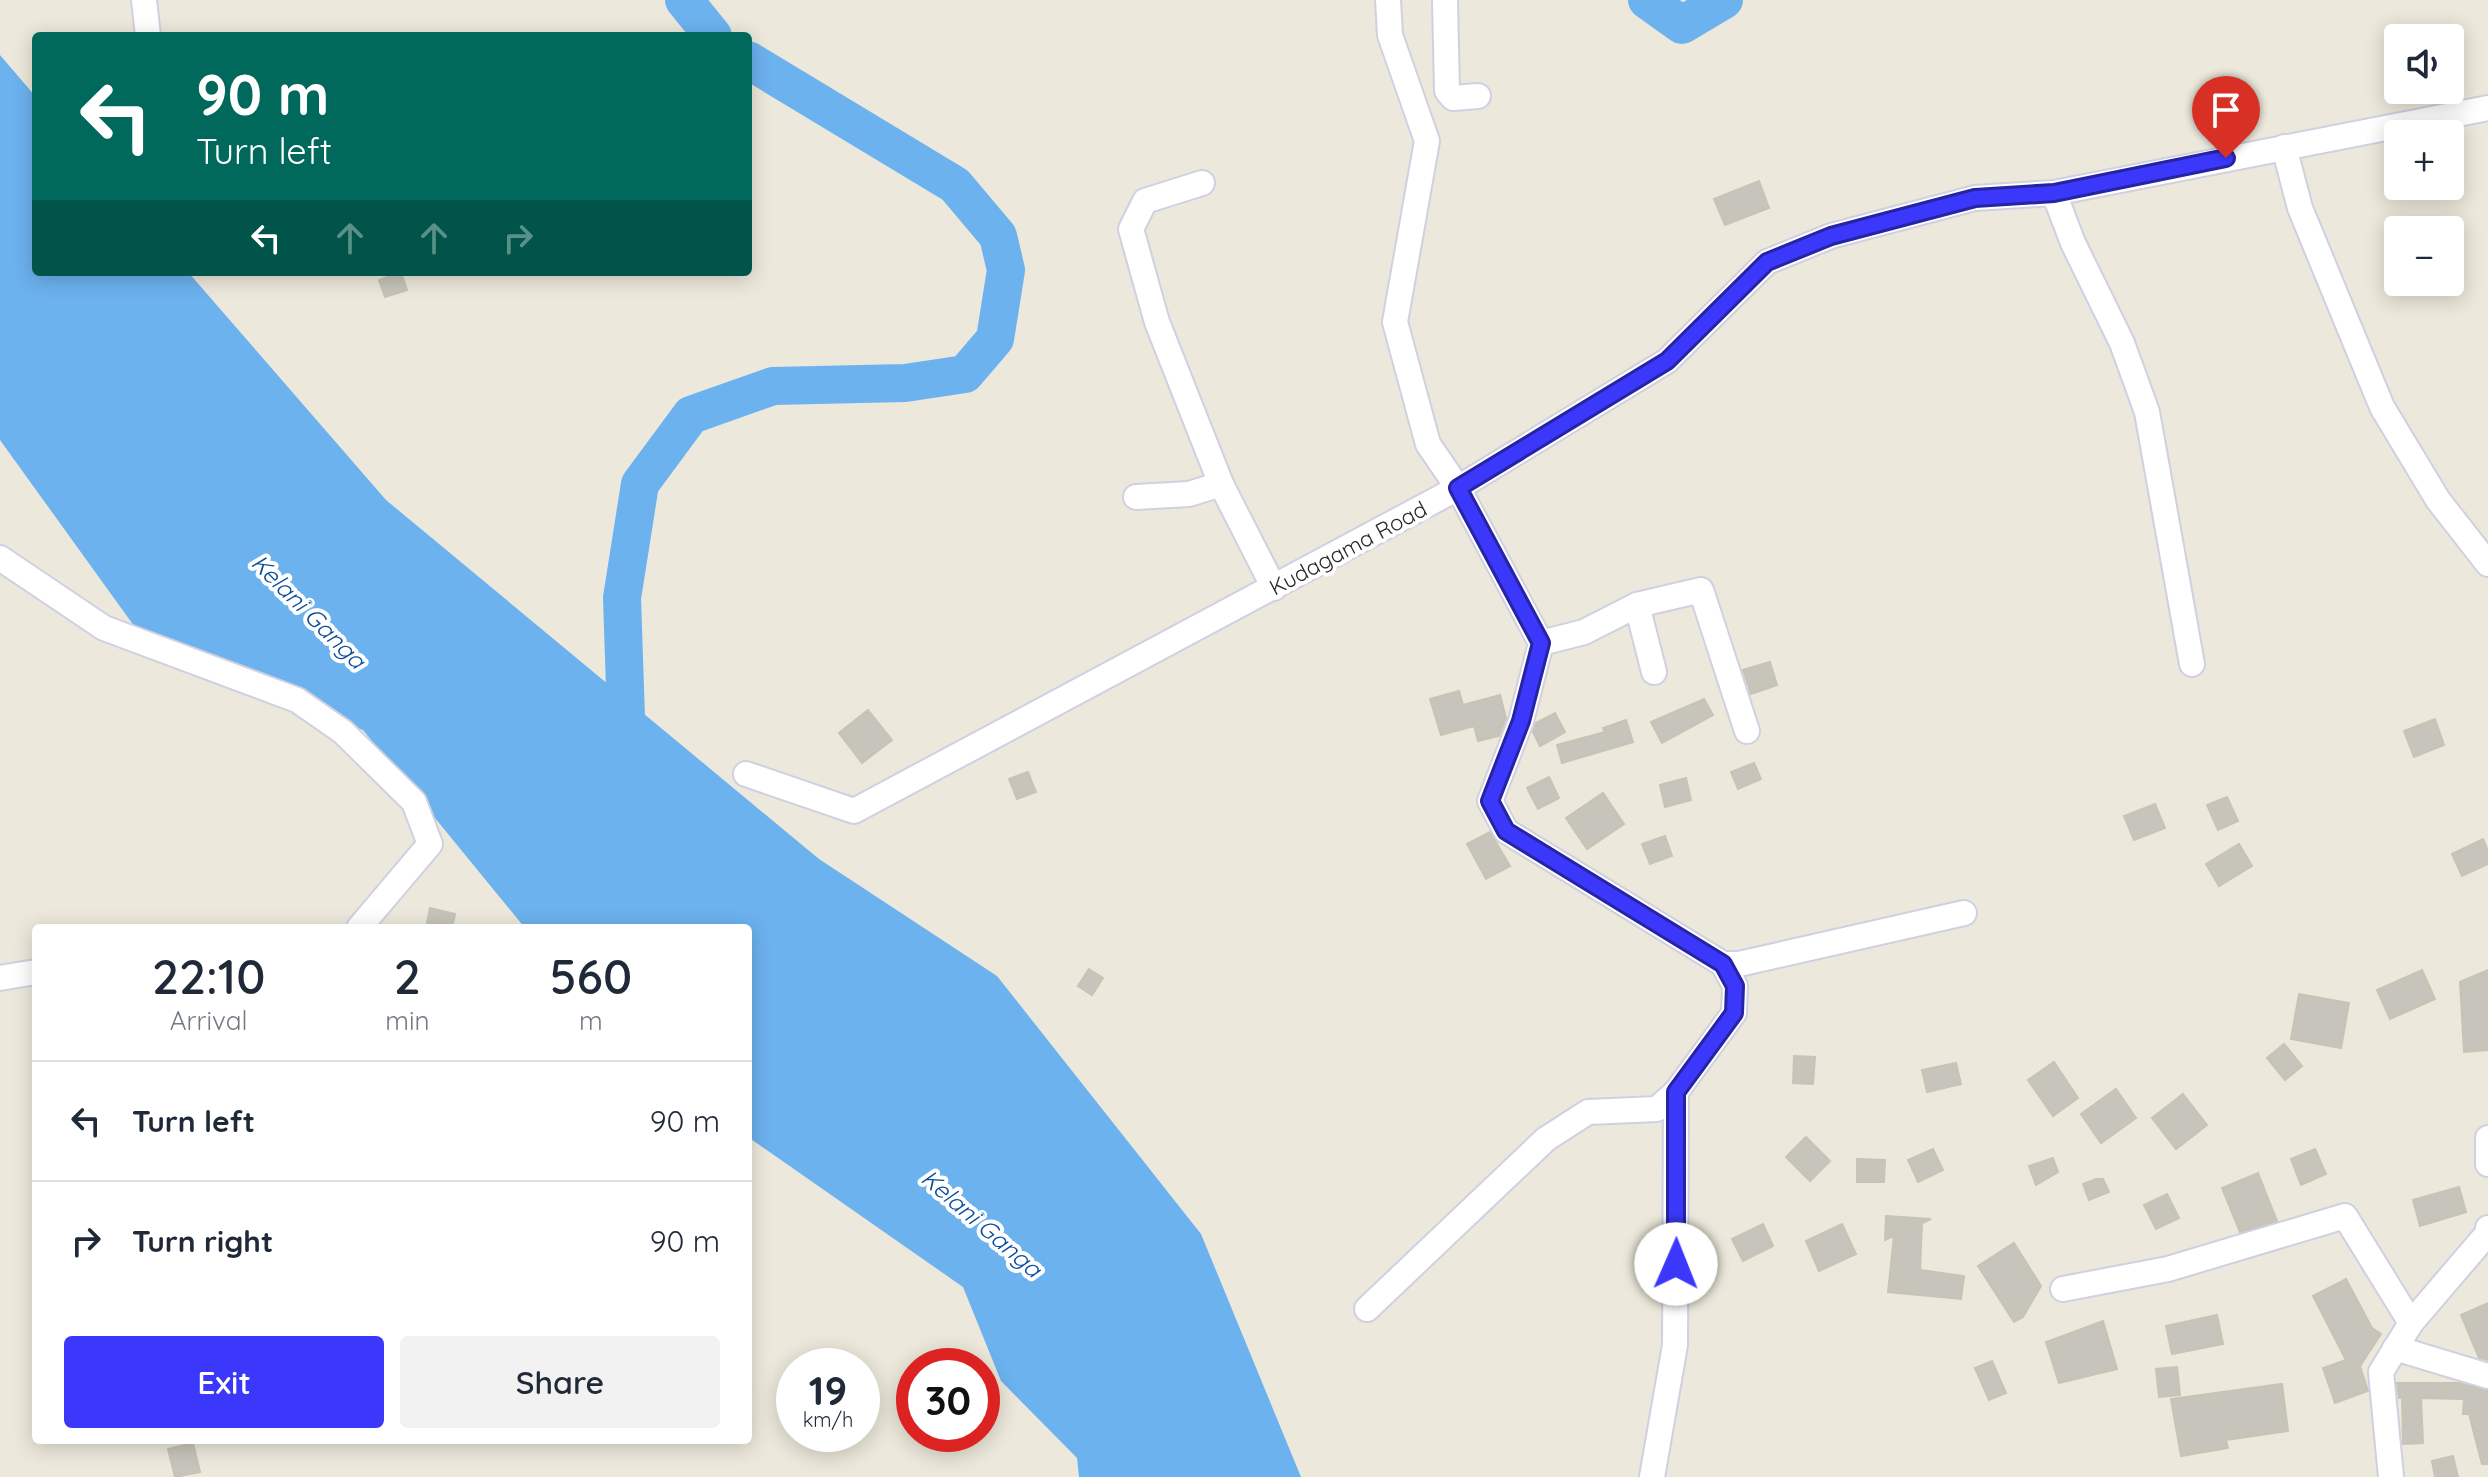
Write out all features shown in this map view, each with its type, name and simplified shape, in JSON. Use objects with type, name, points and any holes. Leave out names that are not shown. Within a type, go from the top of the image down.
[{"type":"street","points":[[144,0],[148,32]]},
{"type":"street","points":[[1367,1309],[1546,1139],[1588,1112],[1657,1109],[1676,1092],[1734,1013],[1735,986],[1723,964],[1506,831],[1497,820],[1490,801],[1521,721],[1541,643],[1458,488],[1428,444],[1395,322],[1427,141],[1390,35],[1388,0]]},
{"type":"street","points":[[1445,0],[1447,91],[1453,98],[1478,96]]},
{"type":"street","name":"Kudagama Road","points":[[746,774],[854,811],[1458,488],[1667,361],[1767,262],[1831,236],[1975,198],[2054,193],[2488,108]]},
{"type":"street","points":[[2284,147],[2300,208],[2382,407],[2438,500],[2488,564]]},
{"type":"street","points":[[1202,183],[1145,201],[1131,229],[1157,322],[1221,484],[1274,588]]},
{"type":"street","points":[[2054,193],[2073,243],[2122,343],[2147,412],[2192,664]]},
{"type":"street","points":[[1136,497],[1189,494],[1221,484]]},
{"type":"street","points":[[0,558],[104,628],[297,700],[343,732],[414,802],[430,844],[362,924]]},
{"type":"street","points":[[1541,643],[1584,632],[1637,605],[1701,590],[1747,731]]},
{"type":"street","points":[[1637,605],[1654,672]]},
{"type":"street","points":[[1723,964],[1739,964],[1964,913]]},
{"type":"street","points":[[0,978],[32,973]]},
{"type":"street","points":[[1652,1477],[1675,1345],[1676,1092]]},
{"type":"street","points":[[2488,1138],[2488,1164]]},
{"type":"street","points":[[2063,1289],[2168,1269],[2345,1216],[2411,1323]]},
{"type":"street","points":[[2391,1477],[2381,1372],[2411,1323],[2487,1234],[2488,1228]]},
{"type":"street","points":[[2395,1348],[2488,1376]]},
{"type":"water","name":"Kelani Ganga","points":[[0,55],[32,92],[32,276],[191,276],[386,500],[819,859],[997,976],[1201,1234],[1301,1477],[1079,1477],[1077,1458],[1001,1381],[1000,1348],[988,1348],[963,1287],[752,1140],[752,924],[522,924],[363,730],[155,655],[0,440]]},
{"type":"building","points":[[1759,181],[1769,208],[1725,225],[1714,199]]},
{"type":"building","points":[[402,276],[407,290],[385,297],[379,280]]},
{"type":"building","points":[[1770,662],[1777,685],[1751,694],[1743,670]]},
{"type":"building","points":[[1459,691],[1463,705],[1500,695],[1506,718],[1499,736],[1478,741],[1474,726],[1441,735],[1430,699]]},
{"type":"building","points":[[1704,699],[1713,715],[1662,743],[1651,722]]},
{"type":"building","points":[[868,710],[892,740],[862,763],[839,733]]},
{"type":"building","points":[[1555,713],[1565,732],[1540,746],[1533,732],[1536,723]]},
{"type":"building","points":[[2435,719],[2444,745],[2414,757],[2404,731]]},
{"type":"building","points":[[1626,720],[1633,742],[1562,763],[1557,745],[1605,732],[1603,728]]},
{"type":"building","points":[[1754,763],[1761,779],[1738,789],[1731,772]]},
{"type":"building","points":[[1028,772],[1036,792],[1017,799],[1009,779]]},
{"type":"building","points":[[1549,777],[1559,798],[1538,809],[1527,788]]},
{"type":"building","points":[[1686,778],[1691,800],[1665,807],[1660,785]]},
{"type":"building","points":[[1603,793],[1624,824],[1587,849],[1566,818]]},
{"type":"building","points":[[2227,797],[2238,821],[2218,830],[2207,805]]},
{"type":"building","points":[[2155,804],[2165,828],[2134,840],[2124,816]]},
{"type":"building","points":[[1490,832],[1510,866],[1486,879],[1467,844]]},
{"type":"building","points":[[1665,836],[1672,856],[1650,864],[1642,844]]},
{"type":"building","points":[[2483,839],[2488,851],[2488,864],[2462,876],[2452,854]]},
{"type":"building","points":[[2239,844],[2252,866],[2219,886],[2206,864]]},
{"type":"building","points":[[430,908],[455,914],[453,924],[427,924]]},
{"type":"building","points":[[1089,969],[1103,978],[1092,995],[1078,986]]},
{"type":"building","points":[[2422,970],[2435,999],[2390,1019],[2377,990]]},
{"type":"building","points":[[2488,970],[2488,1050],[2464,1052],[2460,982]]},
{"type":"building","points":[[2299,994],[2349,1003],[2341,1048],[2291,1039]]},
{"type":"building","points":[[2284,1044],[2302,1066],[2285,1080],[2267,1058]]},
{"type":"building","points":[[1794,1056],[1815,1057],[1813,1084],[1793,1083]]},
{"type":"building","points":[[2054,1062],[2078,1098],[2053,1116],[2028,1080]]},
{"type":"building","points":[[1956,1063],[1961,1084],[1927,1092],[1922,1070]]},
{"type":"building","points":[[2116,1089],[2136,1118],[2101,1143],[2081,1114]]},
{"type":"building","points":[[2183,1094],[2207,1125],[2176,1149],[2152,1118]]},
{"type":"building","points":[[1806,1137],[1830,1161],[1810,1181],[1786,1157]]},
{"type":"building","points":[[1933,1149],[1943,1170],[1918,1182],[1908,1160]]},
{"type":"building","points":[[2315,1149],[2326,1174],[2301,1185],[2291,1159]]},
{"type":"building","points":[[2053,1158],[2058,1172],[2036,1185],[2029,1166]]},
{"type":"building","points":[[1857,1159],[1885,1160],[1884,1182],[1857,1182]]},
{"type":"building","points":[[2258,1173],[2277,1221],[2240,1232],[2222,1188]]},
{"type":"building","points":[[2103,1179],[2109,1192],[2089,1200],[2083,1184]]},
{"type":"building","points":[[2459,1187],[2466,1212],[2420,1226],[2413,1200]]},
{"type":"building","points":[[2167,1194],[2179,1218],[2156,1229],[2144,1205]]},
{"type":"building","points":[[1886,1216],[1931,1219],[1922,1223],[1920,1270],[1964,1276],[1961,1299],[1888,1292],[1894,1236],[1885,1240]]},
{"type":"building","points":[[1763,1224],[1773,1246],[1743,1261],[1732,1239]]},
{"type":"building","points":[[1842,1224],[1856,1254],[1819,1271],[1806,1241]]},
{"type":"building","points":[[2014,1243],[2041,1286],[2023,1317],[2014,1322],[1978,1266]]},
{"type":"building","points":[[2346,1279],[2372,1328],[2381,1334],[2360,1366],[2368,1391],[2335,1403],[2323,1368],[2346,1360],[2313,1296]]},
{"type":"building","points":[[2488,1303],[2488,1360],[2479,1358],[2461,1315]]},
{"type":"building","points":[[2217,1315],[2223,1344],[2172,1354],[2166,1326]]},
{"type":"building","points":[[2103,1321],[2117,1369],[2059,1383],[2046,1342]]},
{"type":"building","points":[[1992,1361],[2006,1393],[1989,1400],[1975,1368]]},
{"type":"building","points":[[2177,1367],[2180,1395],[2159,1397],[2156,1369]]},
{"type":"building","points":[[2397,1383],[2459,1383],[2488,1391],[2488,1464],[2482,1464],[2469,1414],[2463,1414],[2464,1399],[2421,1398],[2423,1443],[2403,1444],[2402,1398],[2399,1398]]},
{"type":"building","points":[[2282,1384],[2288,1431],[2226,1440],[2228,1448],[2181,1456],[2171,1399]]},
{"type":"building","points":[[193,1444],[200,1472],[175,1477],[168,1449]]},
{"type":"building","points":[[2453,1456],[2458,1477],[2435,1477],[2432,1461]]},
{"type":"waterway","points":[[684,0],[710,32]]},
{"type":"waterway","points":[[1647,0],[1682,25],[1724,0]]},
{"type":"waterway","points":[[627,748],[622,598],[640,484],[691,415],[773,386],[905,383],[965,374],[995,339],[1006,270],[998,236],[955,185],[752,62]]},
{"type":"route","points":[[1676,1264],[1676,1092],[1734,1013],[1735,986],[1723,964],[1506,831],[1497,820],[1490,801],[1521,721],[1541,643],[1458,488],[1667,361],[1767,262],[1831,236],[1975,198],[2054,193],[2226,158]]}]
